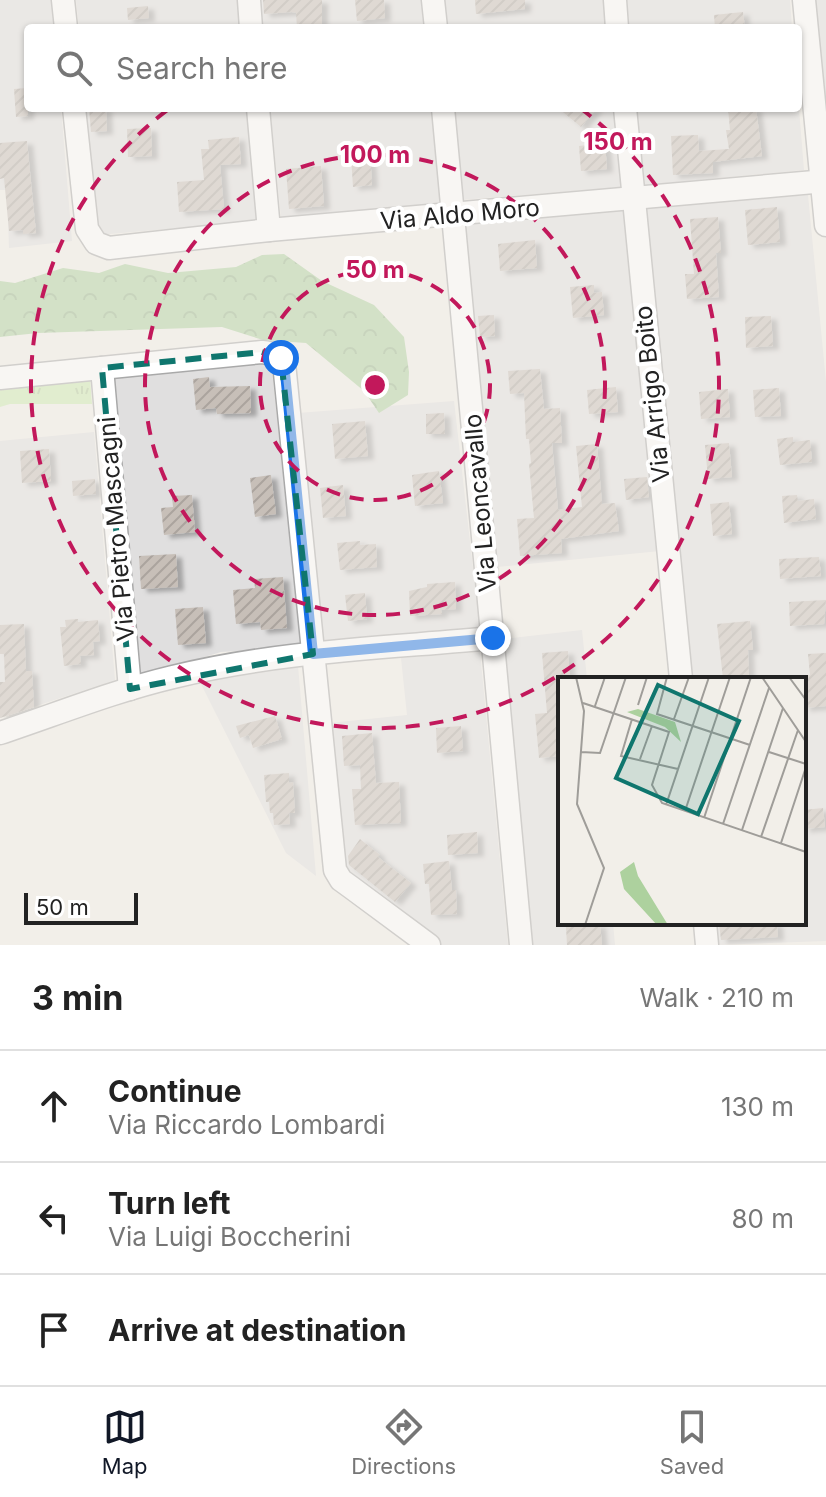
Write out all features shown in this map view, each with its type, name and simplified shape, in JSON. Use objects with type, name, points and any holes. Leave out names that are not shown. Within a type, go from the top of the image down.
[{"type":"street","points":[[63,0],[66,24]]},
{"type":"street","points":[[249,0],[251,24]]},
{"type":"street","points":[[433,0],[436,24]]},
{"type":"street","points":[[615,0],[617,24]]},
{"type":"street","points":[[804,0],[826,225]]},
{"type":"street","name":"Via Aldo Moro","points":[[74,112],[85,221],[89,235],[96,243],[106,247],[122,248],[269,230],[824,181]]},
{"type":"street","points":[[258,112],[269,230]]},
{"type":"street","name":"Via Leoncavallo","points":[[443,112],[521,945]]},
{"type":"street","name":"Via Arrigo Boito","points":[[625,112],[681,677]]},
{"type":"street","points":[[0,378],[262,352],[281,358],[284,363],[336,873],[429,945]]},
{"type":"street","name":"Via Pietro Mascagni","points":[[102,368],[130,689]]},
{"type":"street","points":[[0,733],[130,689],[211,669],[313,654],[493,638]]},
{"type":"street","points":[[705,925],[707,945]]},
{"type":"highlighted area","points":[[262,352],[281,358],[313,654],[130,689],[102,368]]},
{"type":"shaded area","points":[[0,0],[52,0],[54,24],[24,24],[24,112],[61,112],[72,241],[9,248],[7,190],[0,190]]},
{"type":"shaded area","points":[[76,0],[237,0],[240,24],[79,24]]},
{"type":"shaded area","points":[[260,0],[421,0],[424,24],[263,24]]},
{"type":"shaded area","points":[[442,0],[604,0],[607,24],[444,24]]},
{"type":"shaded area","points":[[627,0],[790,0],[792,24],[629,24]]},
{"type":"shaded area","points":[[814,0],[826,0],[826,120]]},
{"type":"shaded area","points":[[86,112],[247,112],[258,221],[98,235]]},
{"type":"shaded area","points":[[270,112],[431,112],[441,203],[436,206],[281,218]]},
{"type":"shaded area","points":[[452,112],[615,112],[623,187],[461,200]]},
{"type":"shaded area","points":[[637,112],[799,112],[804,170],[645,185]]},
{"type":"shaded area","points":[[808,195],[826,382],[826,941],[717,945],[715,925],[806,925],[806,677],[691,677],[645,208]]},
{"type":"shaded area","points":[[626,210],[660,551],[497,567],[462,222]]},
{"type":"shaded area","points":[[271,361],[301,647],[221,652],[138,677],[114,376]]},
{"type":"shaded area","points":[[454,401],[480,630],[321,648],[298,413]]},
{"type":"shaded area","points":[[94,432],[115,680],[0,718],[0,441]]},
{"type":"shaded area","points":[[582,630],[587,677],[558,677],[558,925],[613,925],[615,945],[531,945],[504,639]]},
{"type":"shaded area","points":[[480,652],[508,945],[441,945],[339,862],[330,723],[407,715],[401,658]]},
{"type":"shaded area","points":[[298,666],[316,876],[286,853],[201,684],[202,678]]},
{"type":"green space","points":[[284,254],[322,281],[374,305],[404,337],[409,372],[408,395],[379,413],[364,391],[306,343],[263,340],[222,327],[0,337],[0,281],[15,283],[63,268],[99,273],[125,264],[168,273],[236,267],[262,255]]},
{"type":"green space","points":[[90,378],[92,404],[10,404],[0,407],[0,386]]},
{"type":"building","points":[[263,0],[322,0],[322,24],[297,24],[296,13],[292,12],[264,14]]},
{"type":"building","points":[[355,0],[384,0],[385,18],[357,21]]},
{"type":"building","points":[[475,0],[525,0],[525,9],[476,14]]},
{"type":"building","points":[[148,6],[149,18],[128,20],[127,8]]},
{"type":"building","points":[[743,12],[744,24],[715,24],[714,15]]},
{"type":"building","points":[[24,88],[24,112],[28,112],[28,116],[16,117],[14,89]]},
{"type":"building","points":[[89,112],[106,112],[107,131],[91,132]]},
{"type":"building","points":[[563,112],[594,112],[581,127]]},
{"type":"building","points":[[728,112],[756,112],[762,156],[713,162],[713,173],[673,175],[671,136],[698,135],[699,151],[729,149],[726,130],[730,130]]},
{"type":"building","points":[[151,128],[152,156],[128,157],[127,129]]},
{"type":"building","points":[[239,137],[241,164],[220,165],[224,209],[179,212],[177,182],[204,180],[201,149],[209,149],[208,140]]},
{"type":"building","points":[[27,141],[36,233],[23,234],[23,230],[9,231],[4,178],[0,179],[0,143]]},
{"type":"building","points":[[605,143],[607,169],[581,171],[579,146]]},
{"type":"building","points":[[370,154],[372,185],[353,187],[351,155]]},
{"type":"building","points":[[321,166],[324,206],[289,209],[286,169]]},
{"type":"building","points":[[777,207],[780,242],[748,245],[745,210]]},
{"type":"building","points":[[718,217],[721,253],[716,253],[719,297],[687,299],[685,274],[694,274],[690,219]]},
{"type":"building","points":[[535,240],[537,268],[500,271],[498,244]]},
{"type":"building","points":[[594,285],[594,293],[602,292],[604,315],[573,318],[570,287]]},
{"type":"building","points":[[494,315],[495,336],[480,337],[478,316]]},
{"type":"building","points":[[771,316],[773,346],[746,348],[745,317]]},
{"type":"building","points":[[540,369],[544,409],[560,408],[562,443],[552,443],[558,510],[582,507],[576,446],[597,444],[602,504],[615,503],[619,531],[561,539],[562,553],[520,556],[517,519],[534,518],[531,463],[529,439],[526,439],[524,393],[510,394],[508,371]]},
{"type":"building","points":[[209,377],[210,387],[250,386],[251,413],[217,414],[216,408],[196,410],[193,379]]},
{"type":"building","points":[[616,387],[618,412],[589,414],[587,390]]},
{"type":"building","points":[[779,388],[781,416],[755,417],[753,390]]},
{"type":"building","points":[[728,389],[730,417],[701,419],[699,392]]},
{"type":"building","points":[[444,413],[445,434],[426,434],[426,414]]},
{"type":"building","points":[[365,421],[368,456],[335,459],[332,424]]},
{"type":"building","points":[[793,437],[793,442],[810,440],[812,462],[780,465],[777,439]]},
{"type":"building","points":[[729,443],[732,477],[708,479],[705,445]]},
{"type":"building","points":[[49,449],[51,481],[22,483],[20,451]]},
{"type":"building","points":[[439,471],[443,503],[415,506],[412,475]]},
{"type":"building","points":[[271,475],[276,514],[255,517],[250,478]]},
{"type":"building","points":[[647,477],[649,497],[626,500],[624,479]]},
{"type":"building","points":[[95,479],[96,494],[73,496],[72,481]]},
{"type":"building","points":[[343,485],[346,516],[323,518],[320,488]]},
{"type":"building","points":[[192,495],[195,532],[164,535],[161,508],[173,507],[172,496]]},
{"type":"building","points":[[797,495],[798,501],[814,499],[816,519],[784,523],[782,496]]},
{"type":"building","points":[[729,502],[732,534],[713,536],[710,504]]},
{"type":"building","points":[[360,541],[360,545],[376,544],[377,567],[340,570],[337,543]]},
{"type":"building","points":[[176,554],[178,587],[141,589],[139,556]]},
{"type":"building","points":[[819,557],[821,576],[780,579],[779,559]]},
{"type":"building","points":[[283,577],[287,628],[261,630],[260,622],[236,624],[233,590],[255,588],[254,579]]},
{"type":"building","points":[[455,582],[456,609],[441,610],[442,614],[410,616],[409,591],[427,587],[427,584]]},
{"type":"building","points":[[365,593],[367,619],[348,621],[345,595]]},
{"type":"building","points":[[826,600],[824,624],[790,626],[789,602]]},
{"type":"building","points":[[203,607],[206,643],[178,645],[175,609]]},
{"type":"building","points":[[78,619],[78,622],[98,620],[100,641],[93,642],[94,655],[80,656],[81,664],[64,666],[60,627],[66,627],[65,620]]},
{"type":"building","points":[[750,621],[753,650],[748,650],[749,677],[723,677],[717,624]]},
{"type":"building","points":[[24,624],[26,671],[32,671],[34,707],[0,718],[0,682],[5,682],[4,654],[0,654],[0,625]]},
{"type":"building","points":[[568,651],[570,677],[558,677],[558,756],[539,758],[535,714],[547,713],[542,653]]},
{"type":"building","points":[[826,653],[826,706],[806,708],[804,675],[810,675],[808,654]]},
{"type":"building","points":[[275,716],[282,739],[253,748],[249,735],[240,738],[236,726]]},
{"type":"building","points":[[461,726],[463,751],[437,753],[436,728]]},
{"type":"building","points":[[372,733],[376,783],[399,782],[401,823],[355,825],[352,789],[361,789],[360,765],[344,766],[342,736]]},
{"type":"building","points":[[289,773],[289,783],[293,782],[295,813],[289,813],[290,824],[274,825],[273,813],[270,813],[269,802],[266,802],[264,775]]},
{"type":"building","points":[[823,808],[825,827],[806,829],[806,810]]},
{"type":"building","points":[[477,832],[478,853],[448,855],[447,835]]},
{"type":"building","points":[[360,839],[411,883],[395,902],[349,865],[348,856]]},
{"type":"building","points":[[449,861],[452,890],[456,890],[457,914],[431,915],[429,884],[425,884],[423,864]]},
{"type":"building","points":[[600,925],[602,945],[567,945],[566,927]]},
{"type":"building","points":[[719,925],[777,925],[778,937],[721,940]]},
{"type":"route","points":[[281,358],[284,363],[313,654],[493,638]]}]
